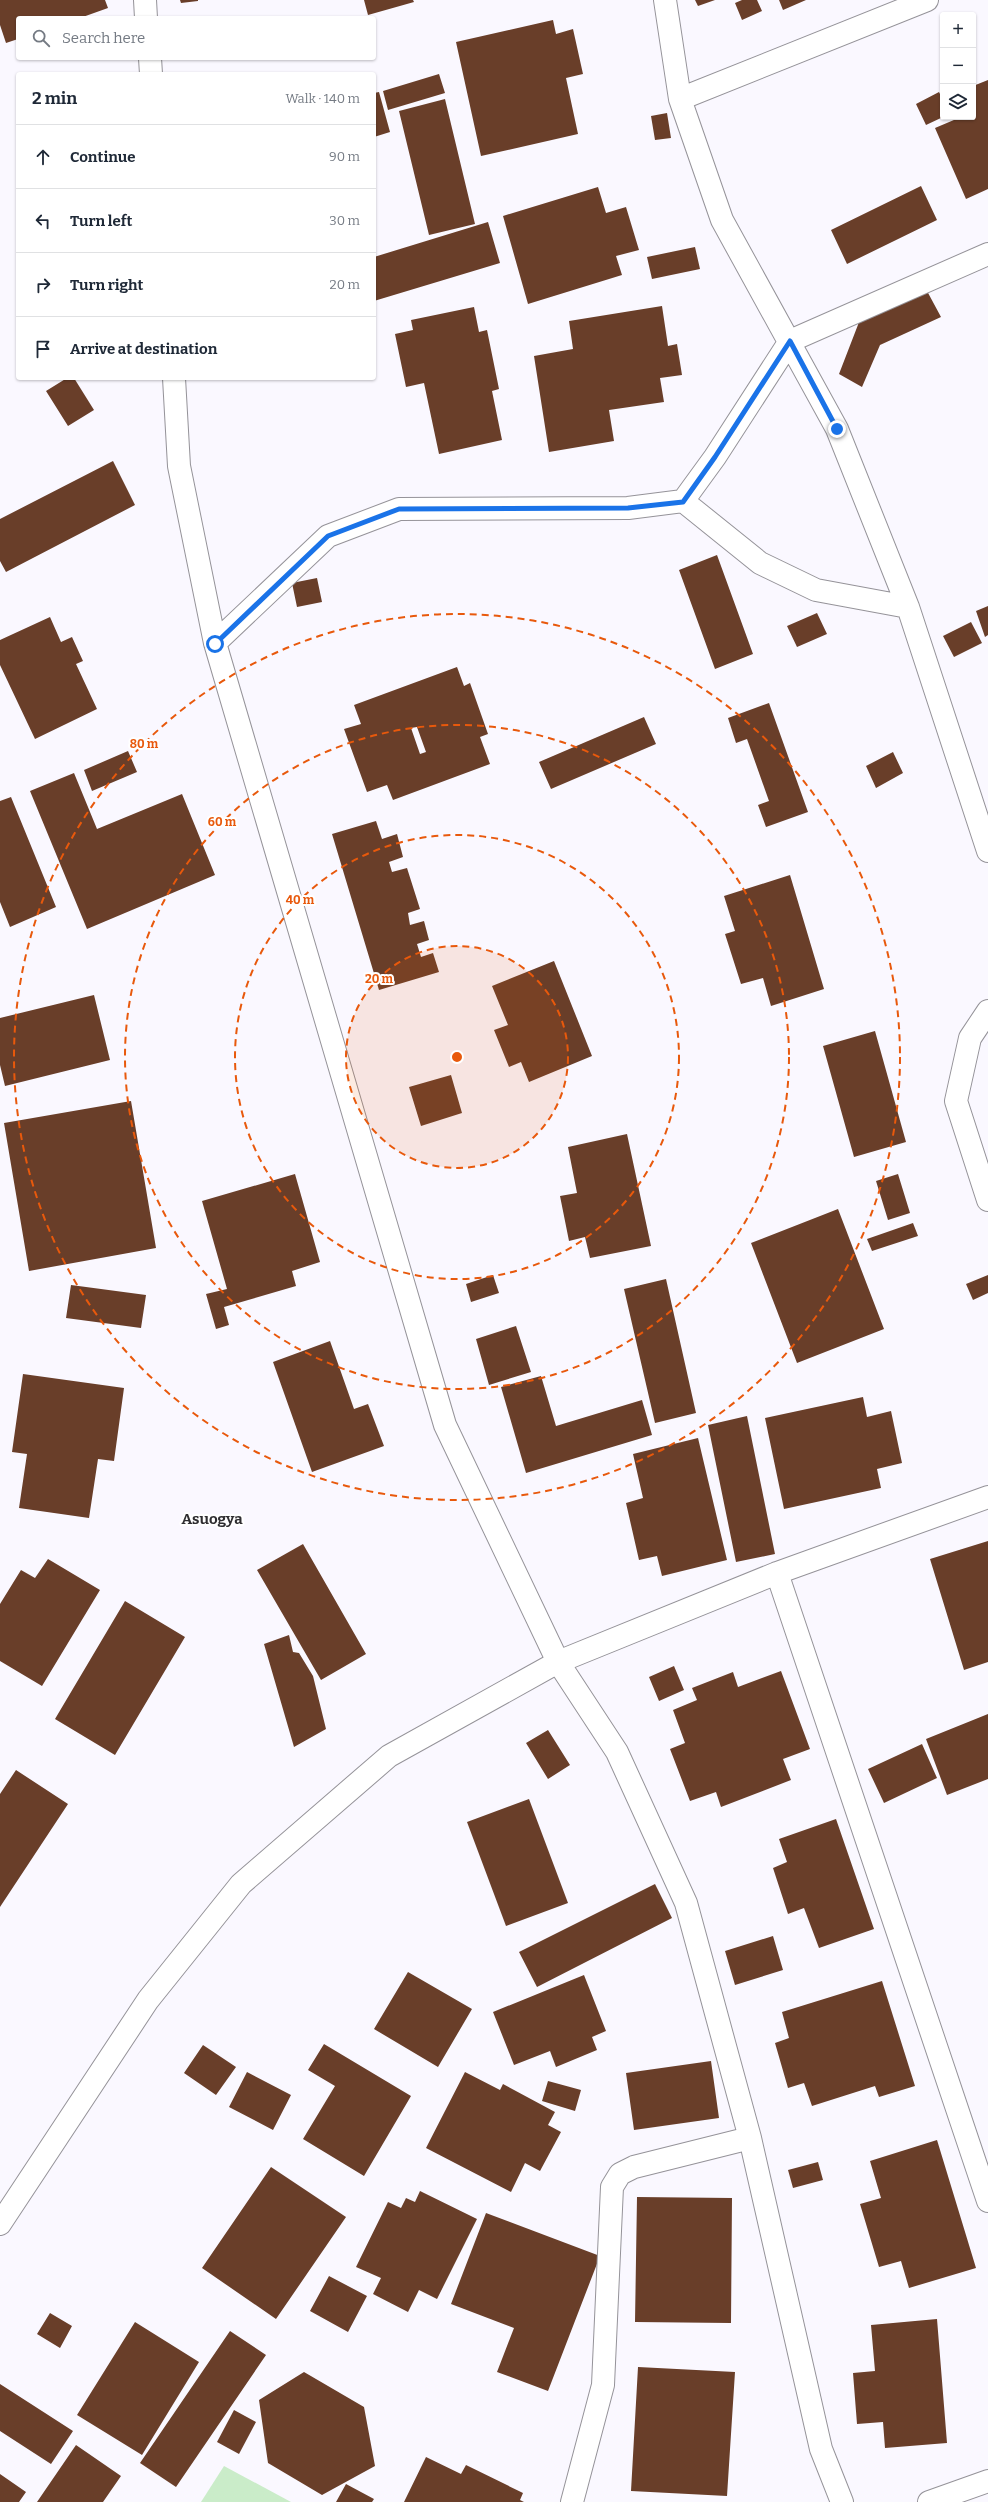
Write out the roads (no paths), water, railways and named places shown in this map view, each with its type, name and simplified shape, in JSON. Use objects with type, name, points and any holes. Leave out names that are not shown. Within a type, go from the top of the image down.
[{"type":"street","points":[[145,0],[146,16]]},
{"type":"street","points":[[665,0],[680,98],[722,220],[790,341],[837,429],[908,608],[988,851]]},
{"type":"street","points":[[680,98],[927,0]]},
{"type":"street","points":[[150,60],[151,72]]},
{"type":"street","points":[[683,502],[715,457],[790,341],[988,254]]},
{"type":"street","points":[[174,380],[179,466],[215,644],[444,1425],[558,1662],[617,1752],[686,1903],[750,2138],[821,2449],[842,2502]]},
{"type":"street","points":[[215,644],[328,536],[399,509],[628,508],[683,502],[760,563],[816,590],[908,608]]},
{"type":"street","points":[[988,1011],[970,1038],[956,1101],[988,1200]]},
{"type":"street","points":[[0,2224],[148,2000],[241,1884],[389,1756],[558,1662],[777,1573],[988,1497]]},
{"type":"street","points":[[777,1573],[988,2201]]},
{"type":"street","points":[[572,2502],[603,2386],[612,2187],[620,2174],[634,2167],[750,2138]]},
{"type":"street","points":[[929,2502],[988,2480]]},
{"type":"district","name":"Asuogya","points":[[212,1519]]}]
